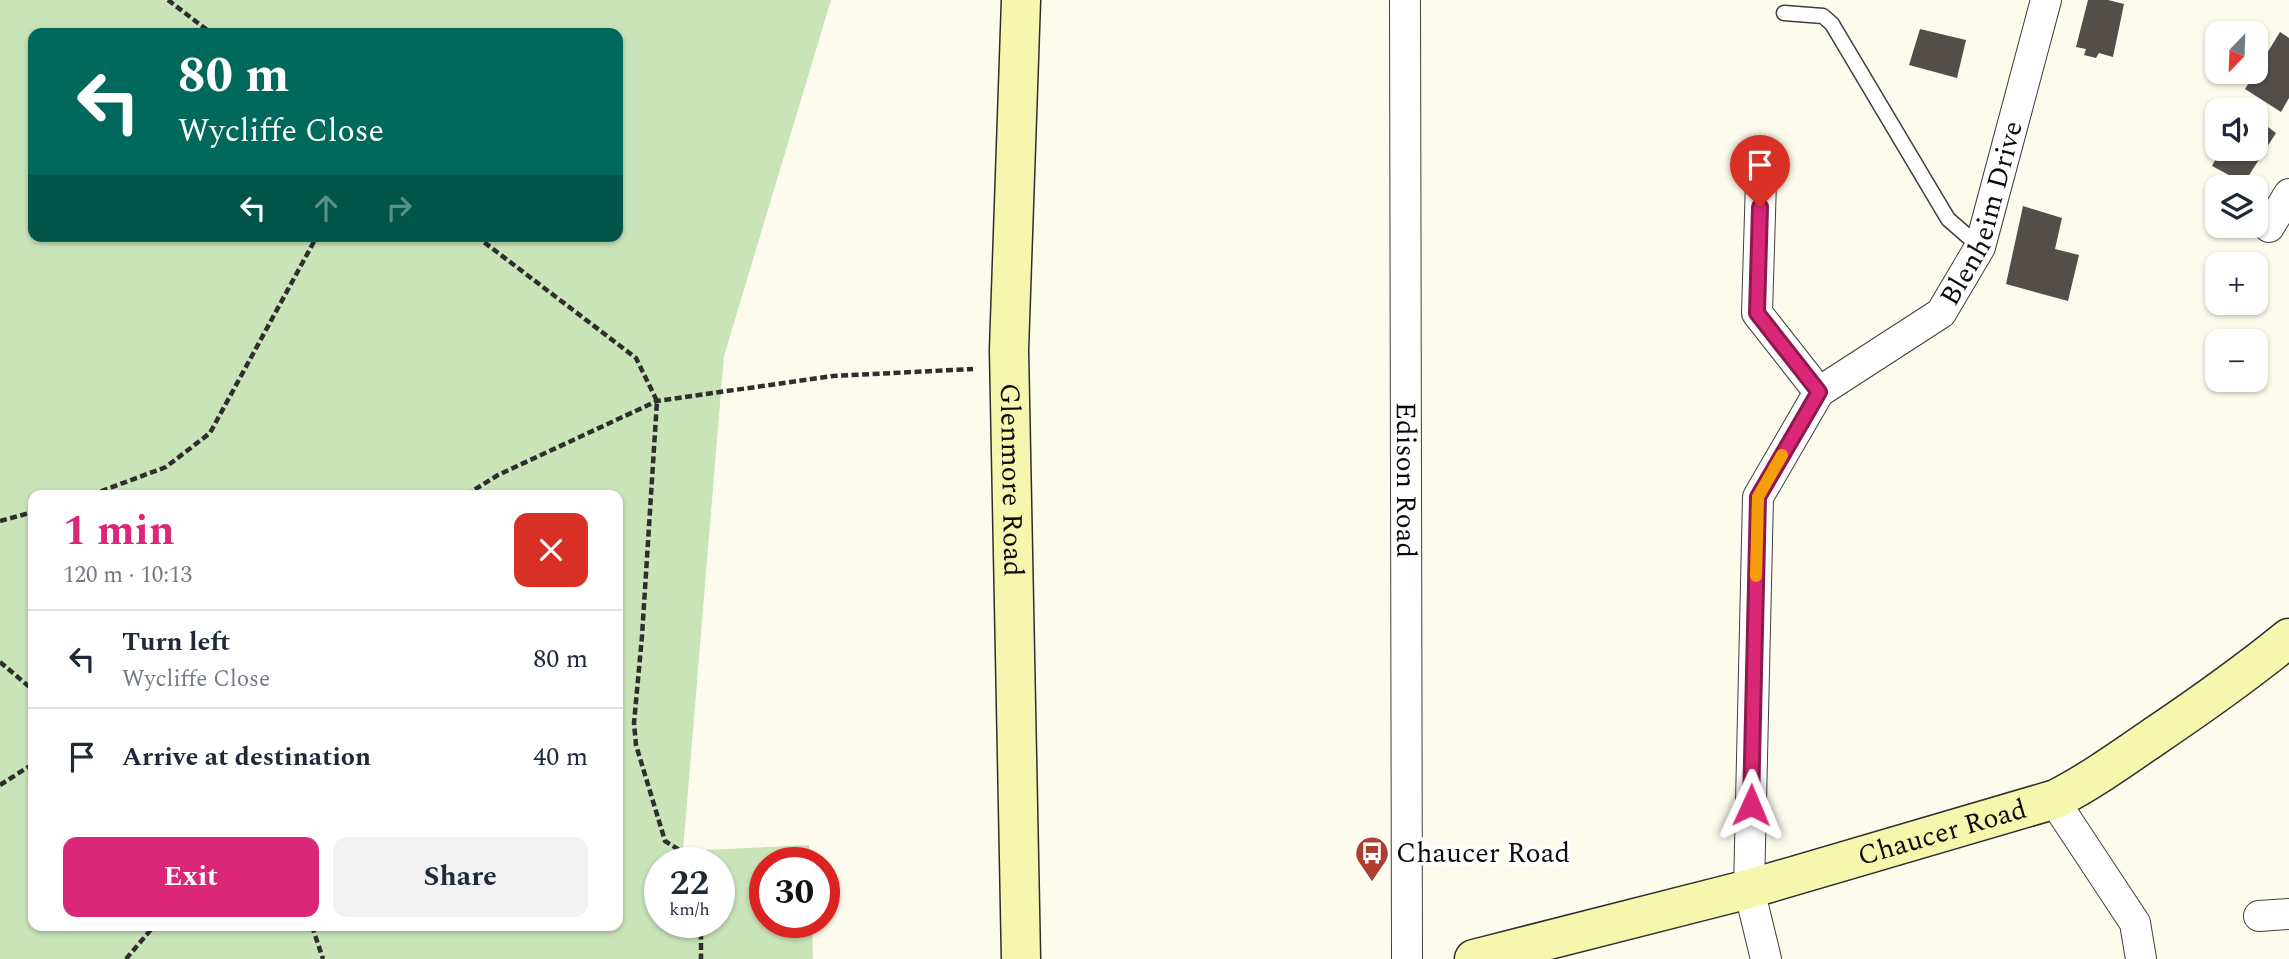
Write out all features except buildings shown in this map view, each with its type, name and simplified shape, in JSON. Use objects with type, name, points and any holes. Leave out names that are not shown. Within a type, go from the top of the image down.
[{"type":"street","name":"Glenmore Road","points":[[1021,0],[1010,367],[1021,959]]},
{"type":"street","name":"Edison Road","points":[[1405,0],[1407,959]]},
{"type":"street","name":"Blenheim Drive","points":[[1766,959],[1749,889],[1758,497],[1819,392],[1941,313],[1980,247],[2046,0]]},
{"type":"street","points":[[1761,181],[1757,313],[1819,392]]},
{"type":"street","points":[[2269,227],[2289,194]]},
{"type":"street","name":"Chaucer Road","points":[[1474,959],[1749,889],[2056,799],[2086,784],[2202,704],[2289,638]]},
{"type":"street","points":[[2056,799],[2063,814],[2135,923],[2141,959]]},
{"type":"street","points":[[2259,916],[2289,914]]},
{"type":"lane","points":[[1784,13],[1823,16],[1832,24],[1948,219],[1980,247]]},
{"type":"path","points":[[168,0],[204,28]]},
{"type":"path","points":[[104,490],[166,467],[210,433],[314,242]]},
{"type":"path","points":[[484,242],[636,358],[657,401],[634,723],[636,745],[665,841],[675,847]]},
{"type":"path","points":[[474,490],[498,475],[657,401],[833,376],[1010,367]]},
{"type":"path","points":[[0,521],[28,513]]},
{"type":"path","points":[[0,662],[28,686]]},
{"type":"path","points":[[0,785],[28,767]]},
{"type":"path","points":[[126,959],[150,931]]},
{"type":"path","points":[[314,931],[323,959]]},
{"type":"path","points":[[701,938],[701,959]]},
{"type":"green space","points":[[0,0],[831,0],[724,356],[683,847],[644,847],[644,938],[735,938],[735,849],[749,848],[749,938],[812,938],[813,959],[0,959]]},
{"type":"green space","points":[[809,845],[809,847],[767,847]]},
{"type":"slow traffic","points":[[1756,576],[1758,497],[1782,455]]},
{"type":"place","name":"Chaucer Road","points":[[1372,883]]},
{"type":"route","points":[[1751,805],[1758,497],[1819,392],[1757,313],[1760,207]]}]
